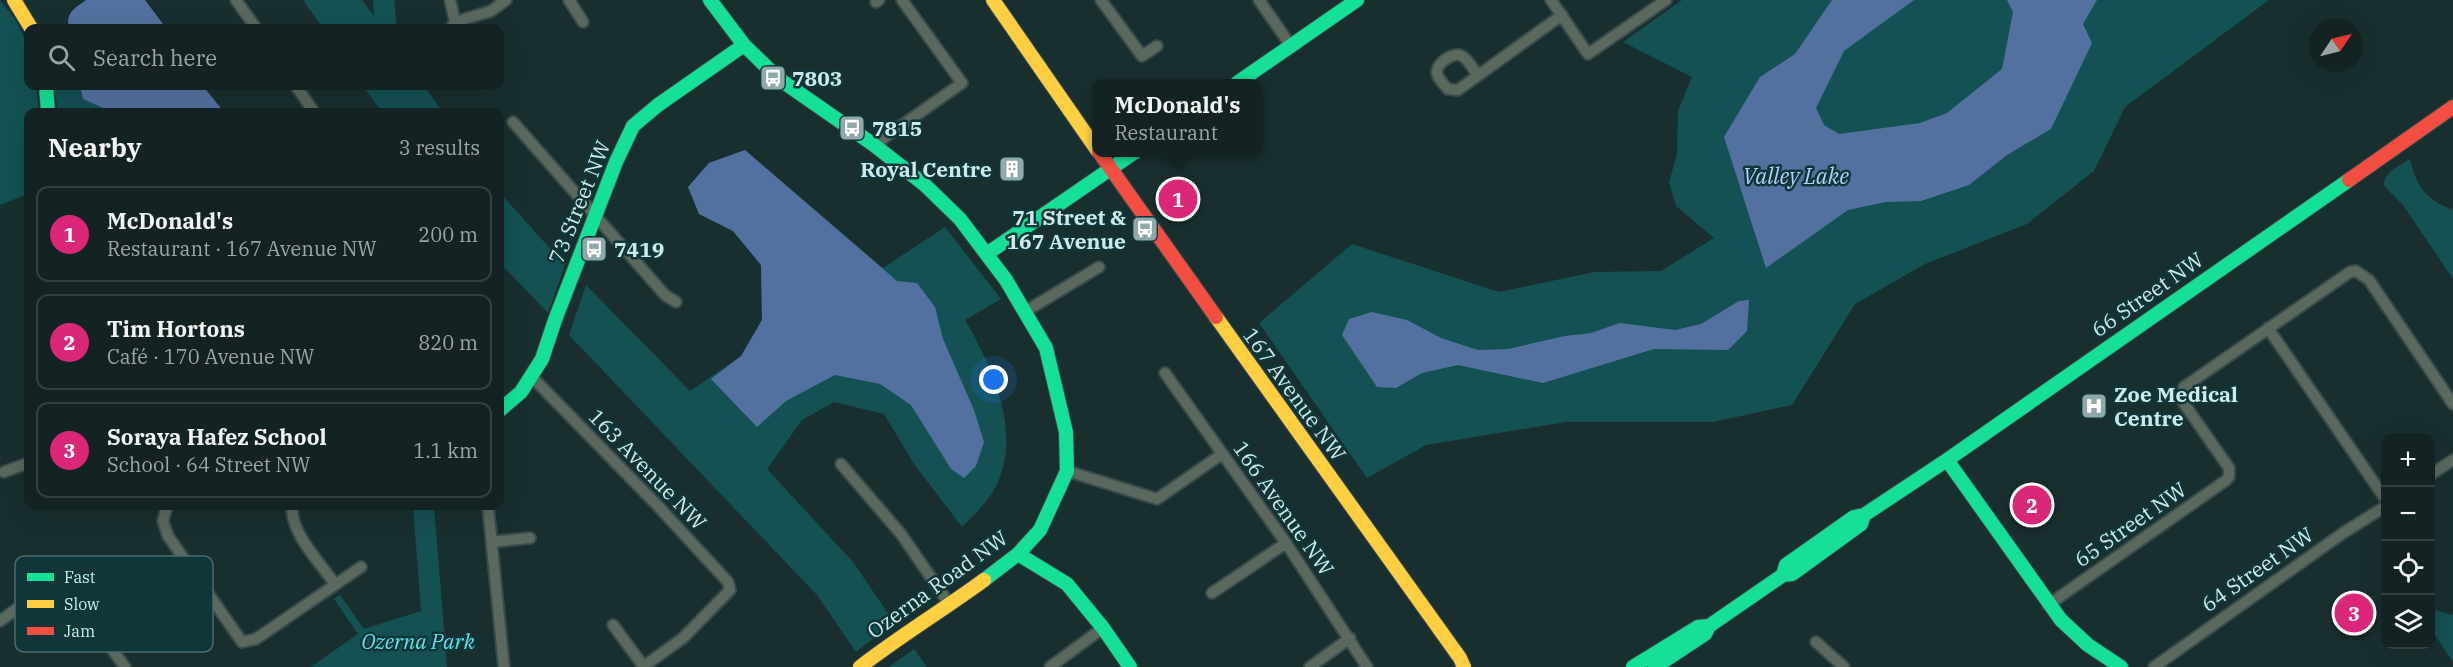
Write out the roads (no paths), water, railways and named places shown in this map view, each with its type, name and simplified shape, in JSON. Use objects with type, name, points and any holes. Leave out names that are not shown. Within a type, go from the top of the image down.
[{"type":"street","points":[[14,0],[29,24]]},
{"type":"street","points":[[236,0],[253,24]]},
{"type":"street","points":[[450,0],[453,24]]},
{"type":"street","points":[[456,24],[491,11],[506,0]]},
{"type":"street","points":[[569,0],[583,22]]},
{"type":"street","name":"Ozerna Road NW","points":[[710,0],[744,45],[779,79],[874,145],[925,184],[960,219],[988,253],[1026,311],[1046,348],[1066,432],[1067,471],[1040,530],[1018,554],[950,605],[888,645],[860,667]]},
{"type":"street","points":[[874,145],[962,83],[902,0]]},
{"type":"street","name":"167 Avenue NW","points":[[993,0],[1092,142]]},
{"type":"street","points":[[1101,0],[1142,56],[1157,46]]},
{"type":"street","points":[[1259,0],[1291,46]]},
{"type":"street","points":[[1244,79],[1358,0]]},
{"type":"street","points":[[1551,0],[1588,54],[1666,0]]},
{"type":"street","points":[[1478,75],[1562,15]]},
{"type":"street","name":"73 Street NW","points":[[504,408],[513,402],[534,379],[549,347],[555,320],[594,217],[633,126],[658,105],[744,45]]},
{"type":"street","points":[[46,90],[48,108]]},
{"type":"street","points":[[299,90],[311,108]]},
{"type":"street","name":"66 Street NW","points":[[1655,667],[1705,634],[1709,626],[1783,575],[1792,574],[1861,524],[1864,516],[2453,107]]},
{"type":"street","points":[[513,122],[594,217],[665,295],[676,302]]},
{"type":"street","name":"167 Avenue NW","points":[[1102,157],[1464,664]]},
{"type":"street","points":[[988,253],[1129,157]]},
{"type":"street","points":[[1026,311],[1099,267]]},
{"type":"street","points":[[2381,494],[2268,328],[2343,276],[2356,271],[2369,280],[2453,404]]},
{"type":"street","name":"65 Street NW","points":[[2048,605],[2225,481],[2230,472],[2226,463],[2185,405],[2182,393],[2189,383],[2268,328]]},
{"type":"street","name":"166 Avenue NW","points":[[1165,374],[1286,543],[1367,667]]},
{"type":"street","name":"163 Avenue NW","points":[[534,379],[728,582],[730,590],[682,638],[644,667]]},
{"type":"street","points":[[1067,471],[1157,500],[1222,454]]},
{"type":"street","points":[[1947,460],[2048,605],[2088,645],[2121,667]]},
{"type":"street","points":[[2435,472],[2453,460]]},
{"type":"street","points":[[4,472],[24,464]]},
{"type":"street","points":[[841,464],[901,534],[950,605]]},
{"type":"street","name":"64 Street NW","points":[[2154,667],[2343,532],[2381,508]]},
{"type":"street","points":[[165,510],[164,527],[182,556]]},
{"type":"street","points":[[292,510],[292,519],[297,531],[334,584]]},
{"type":"street","points":[[488,510],[504,667]]},
{"type":"street","points":[[492,542],[530,538]]},
{"type":"street","points":[[1212,593],[1286,543]]},
{"type":"street","points":[[1018,554],[1067,584],[1103,628],[1130,667]]},
{"type":"street","points":[[213,600],[242,642],[256,639],[361,567]]},
{"type":"street","points":[[0,621],[15,610]]},
{"type":"street","points":[[613,625],[644,667]]},
{"type":"street","name":"66 Street NW","points":[[1633,667],[1698,627],[1709,626]]},
{"type":"street","points":[[1050,667],[1103,628]]},
{"type":"street","points":[[1310,667],[1350,638]]},
{"type":"street","points":[[1816,642],[1844,667]]},
{"type":"street","points":[[114,652],[125,667]]},
{"type":"water","points":[[86,0],[145,0],[163,24],[68,24],[68,18],[75,8]]},
{"type":"water","name":"Valley Lake","points":[[1832,0],[1914,0],[1844,51],[1816,108],[1824,125],[1839,134],[1920,123],[1947,113],[2002,69],[2013,12],[2007,0],[2097,0],[2083,24],[2092,43],[2051,129],[2007,155],[1969,185],[1921,201],[1886,202],[1848,210],[1766,268],[1724,137],[1760,77],[1795,54]]},
{"type":"water","points":[[81,90],[206,90],[221,108],[103,108],[83,99]]},
{"type":"water","points":[[745,150],[897,281],[917,283],[935,307],[943,339],[974,410],[984,442],[976,466],[964,478],[951,469],[911,405],[880,384],[835,375],[786,401],[757,427],[711,379],[741,356],[762,320],[761,265],[733,231],[699,214],[688,187],[709,163]]},
{"type":"water","points":[[1749,300],[1747,331],[1728,350],[1654,349],[1543,383],[1458,365],[1422,373],[1396,388],[1377,387],[1342,335],[1349,319],[1372,312],[1407,320],[1441,338],[1478,350],[1508,349],[1565,336],[1591,333],[1620,323],[1675,330],[1701,324],[1739,301]]},
{"type":"place","name":"7803","points":[[773,78]]},
{"type":"place","name":"7815","points":[[852,128]]},
{"type":"place","name":"Royal Centre","points":[[1012,169]]},
{"type":"place","name":"McDonald's","points":[[1178,199]]},
{"type":"place","name":"71 Street & 167 Avenue","points":[[1145,229]]},
{"type":"place","name":"7419","points":[[594,249]]},
{"type":"place","name":"Zoe Medical Centre","points":[[2094,406]]},
{"type":"place","name":"Tim Hortons","points":[[2032,505]]},
{"type":"place","name":"Soraya Hafez School","points":[[2354,613]]},
{"type":"park label","name":"Ozerna Park","points":[[418,641]]}]
